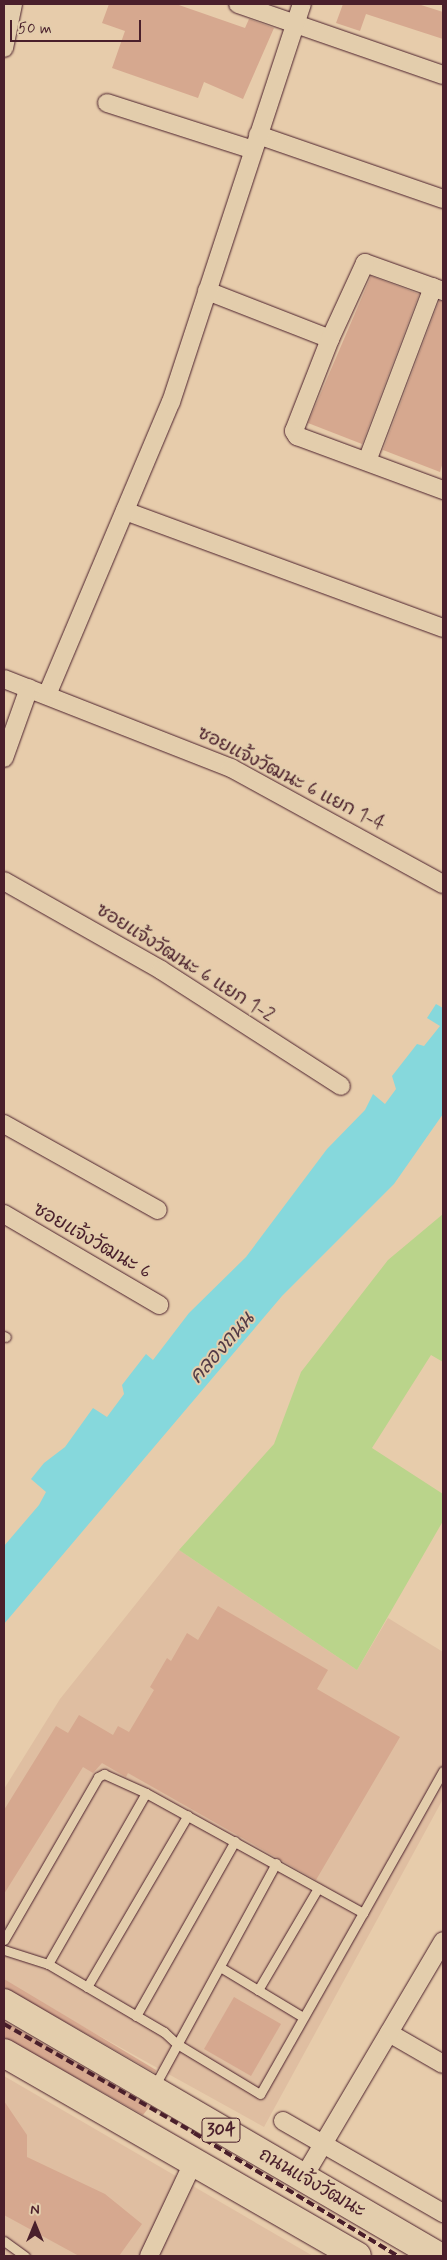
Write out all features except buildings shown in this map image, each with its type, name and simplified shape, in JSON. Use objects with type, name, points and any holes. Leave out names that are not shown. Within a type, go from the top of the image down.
[{"type":"main road","name":"ถนนแจ้งวัฒนะ","points":[[4,2004],[438,2256]]},
{"type":"main road","name":"304","points":[[4,2053],[357,2256]]},
{"type":"street","points":[[4,48],[13,4]]},
{"type":"street","points":[[238,4],[443,74]]},
{"type":"street","points":[[47,695],[171,402],[302,4]]},
{"type":"street","points":[[107,103],[256,143],[443,199]]},
{"type":"street","points":[[367,461],[438,289],[365,263],[330,339],[294,434],[367,461],[442,487]]},
{"type":"street","points":[[207,291],[330,339]]},
{"type":"street","points":[[125,511],[443,628]]},
{"type":"street","name":"ซอยแจ้งวัฒนะ 6 แยก 1-4","points":[[4,679],[231,768],[443,884]]},
{"type":"street","points":[[4,758],[29,688]]},
{"type":"street","name":"ซอยแจ้งวัฒนะ 6 แยก 1-2","points":[[4,881],[161,970],[341,1086]]},
{"type":"street","points":[[4,1124],[158,1210]]},
{"type":"street","name":"ซอยแจ้งวัฒนะ 6","points":[[4,1214],[159,1305]]},
{"type":"street","points":[[304,2178],[443,1941]]},
{"type":"street","points":[[389,2033],[443,2064]]},
{"type":"street","points":[[283,2121],[443,2213]]},
{"type":"street","points":[[149,2256],[194,2161]]},
{"type":"lane","points":[[4,1950],[48,1964],[136,2016],[177,2044],[260,2094],[443,1772]]},
{"type":"lane","points":[[4,1940],[98,1777],[110,1775],[276,1863],[363,1913]]},
{"type":"lane","points":[[48,1964],[146,1793]]},
{"type":"lane","points":[[87,1987],[188,1815]]},
{"type":"lane","points":[[136,2016],[235,1841]]},
{"type":"lane","points":[[152,2090],[276,1863]]},
{"type":"lane","points":[[258,1990],[318,1888]]},
{"type":"lane","points":[[220,1966],[303,2017]]},
{"type":"lane","points":[[4,2241],[25,2256]]},
{"type":"shaded area","points":[[179,1550],[357,1670],[388,1618],[443,1652],[443,1799],[264,2127],[4,1983],[4,1789],[60,1699]]},
{"type":"shaded area","points":[[4,2076],[313,2256],[4,2256]]},
{"type":"green space","points":[[443,1214],[443,1362],[431,1355],[372,1448],[443,1494],[443,1521],[357,1670],[179,1550],[274,1444],[301,1372],[388,1260]]},
{"type":"water","name":"คลองถนน","points":[[436,1004],[443,1008],[443,1114],[394,1184],[282,1296],[4,1624],[4,1546],[39,1505],[46,1492],[31,1479],[44,1463],[65,1447],[93,1408],[107,1417],[124,1394],[122,1385],[146,1354],[153,1360],[189,1313],[246,1257],[327,1149],[365,1110],[373,1094],[385,1104],[396,1089],[392,1076],[417,1044],[424,1046],[440,1026],[427,1018]]},
{"type":"railway","points":[[4,2024],[194,2133],[398,2256]]}]
